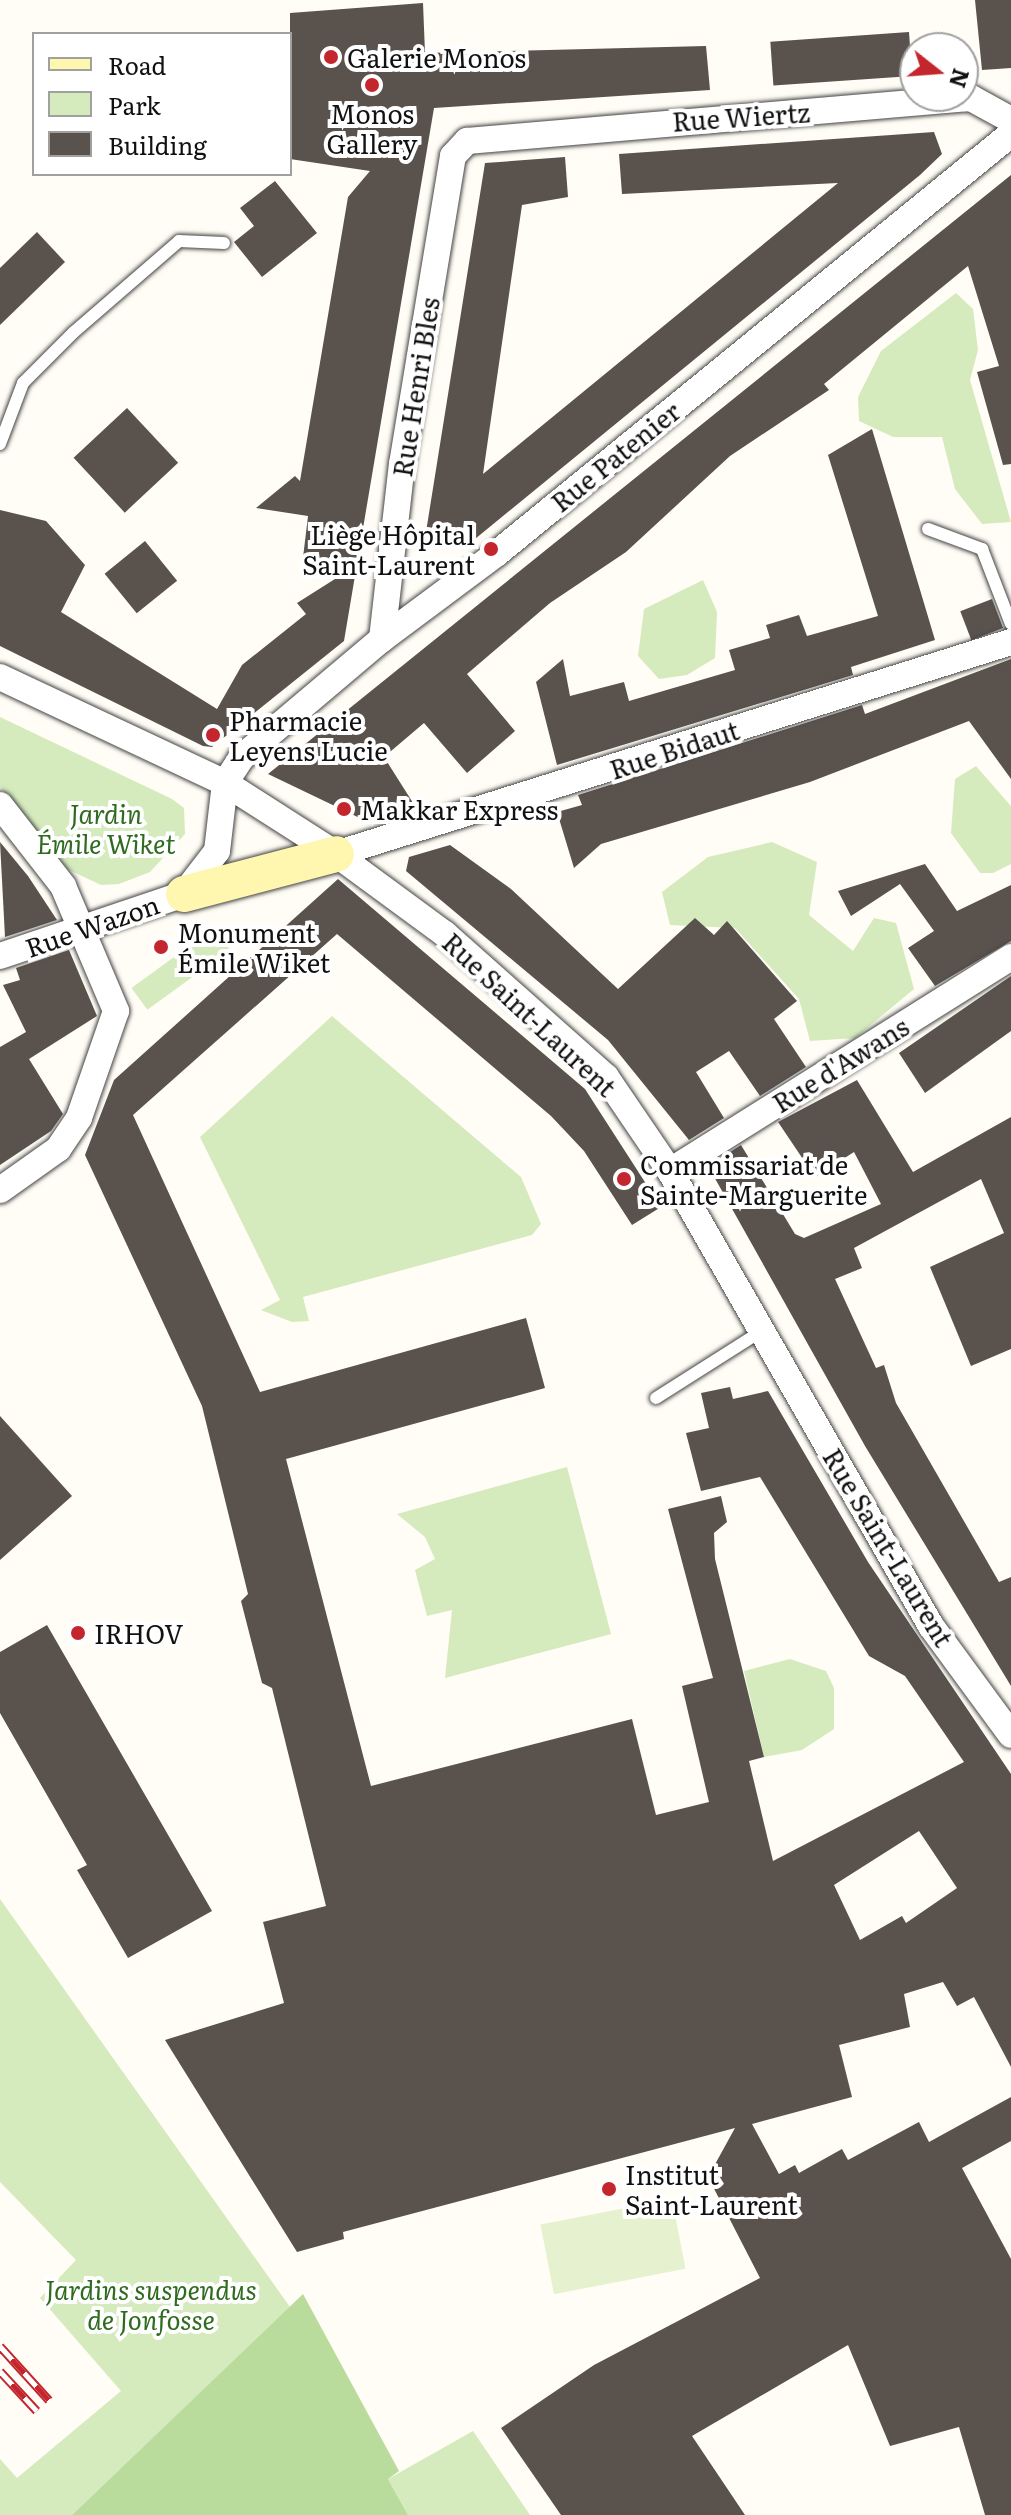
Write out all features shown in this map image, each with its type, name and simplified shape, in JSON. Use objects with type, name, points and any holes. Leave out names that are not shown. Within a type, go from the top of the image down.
[{"type":"street","name":"Rue Wiertz","points":[[467,141],[971,98],[1011,120]]},
{"type":"street","name":"Rue Patenier","points":[[225,783],[241,758],[382,639],[496,554],[1011,134]]},
{"type":"street","name":"Rue Henri Bles","points":[[382,639],[402,464],[453,156],[467,141]]},
{"type":"street","name":"Rue Bidaut","points":[[336,854],[1011,642]]},
{"type":"street","name":"Rue Saint-Laurent","points":[[0,677],[225,783],[336,854],[445,934],[606,1077],[670,1171],[931,1626],[1011,1735]]},
{"type":"street","name":"Rue Wazon","points":[[184,894],[217,851],[225,783]]},
{"type":"street","points":[[0,805],[63,886],[116,1011],[116,1029],[79,1118],[58,1149],[0,1190]]},
{"type":"street","name":"Rue Wazon","points":[[0,956],[184,894],[336,854]]},
{"type":"street","name":"Rue d'Awans","points":[[670,1171],[1011,957]]},
{"type":"lane","points":[[0,444],[23,383],[74,332],[179,241],[224,243]]},
{"type":"lane","points":[[928,529],[982,549],[1011,624]]},
{"type":"lane","points":[[656,1398],[763,1330]]},
{"type":"green space","points":[[956,293],[973,309],[978,350],[970,380],[1011,522],[982,524],[955,489],[942,437],[893,437],[859,421],[858,397],[881,351]]},
{"type":"green space","points":[[703,580],[717,612],[715,658],[687,675],[659,679],[638,656],[644,609]]},
{"type":"green space","name":"Jardin Émile Wiket","points":[[0,717],[172,799],[184,808],[185,834],[150,872],[119,884],[101,885],[67,869],[0,787]]},
{"type":"green space","points":[[976,766],[1011,806],[1011,864],[993,873],[980,873],[951,833],[955,779]]},
{"type":"green space","points":[[772,842],[817,862],[809,915],[853,951],[874,918],[896,923],[914,989],[855,1038],[810,1041],[799,999],[735,928],[670,925],[662,892],[708,857]]},
{"type":"green space","points":[[214,928],[230,950],[147,1010],[131,988]]},
{"type":"green space","points":[[332,1016],[521,1177],[541,1224],[532,1235],[303,1297],[309,1321],[292,1322],[261,1310],[280,1300],[200,1137]]},
{"type":"green space","points":[[567,1467],[611,1634],[445,1678],[452,1610],[427,1616],[415,1570],[435,1559],[425,1537],[397,1514]]},
{"type":"green space","points":[[790,1659],[826,1671],[834,1688],[834,1729],[802,1750],[764,1757],[744,1671]]},
{"type":"green space","name":"Jardins suspendus de Jonfosse","points":[[0,1899],[290,2307],[72,2515],[0,2515],[0,2459],[17,2478],[121,2391],[40,2298],[76,2260],[0,2182]]},
{"type":"green space","points":[[672,2199],[686,2269],[554,2294],[540,2225]]},
{"type":"green space","points":[[303,2294],[399,2471],[388,2479],[408,2515],[72,2515]]},
{"type":"green space","points":[[473,2431],[530,2515],[408,2515],[388,2479]]},
{"type":"building","points":[[975,0],[1011,0],[1011,68],[982,70]]},
{"type":"building","points":[[423,3],[425,53],[706,46],[710,90],[434,108],[344,641],[212,747],[203,746],[0,646],[0,510],[46,521],[85,565],[61,612],[217,709],[242,665],[306,614],[297,603],[346,572],[302,566],[308,516],[256,508],[295,476],[300,481],[348,197],[370,171],[292,159],[290,13]]},
{"type":"building","points":[[899,33],[899,77],[773,86],[770,42]]},
{"type":"building","points":[[934,132],[942,154],[920,175],[475,539],[426,532],[485,163],[565,157],[568,197],[522,205],[483,474],[838,183],[622,194],[619,154]]},
{"type":"building","points":[[1011,175],[1011,464],[1003,465],[977,372],[999,366],[968,266],[824,384],[829,390],[730,456],[626,552],[550,603],[467,674],[515,731],[467,773],[424,723],[384,757],[415,806],[366,821],[268,774]]},
{"type":"building","points":[[275,181],[317,233],[262,277],[234,242],[254,226],[240,208]]},
{"type":"building","points":[[37,232],[65,262],[0,325],[0,268]]},
{"type":"building","points":[[127,408],[178,463],[125,513],[74,458]]},
{"type":"building","points":[[872,429],[935,640],[851,667],[853,675],[557,765],[536,682],[563,659],[570,696],[624,682],[629,701],[735,670],[729,650],[770,638],[766,625],[799,615],[807,636],[878,616],[828,455]]},
{"type":"building","points":[[145,541],[177,581],[137,613],[105,574]]},
{"type":"building","points":[[992,599],[1003,628],[971,640],[960,611]]},
{"type":"building","points":[[1011,659],[1011,779],[969,721],[810,782],[601,844],[574,868],[557,812],[582,805],[578,795],[862,705],[865,714]]},
{"type":"building","points":[[0,842],[28,876],[57,920],[5,937]]},
{"type":"building","points":[[450,845],[511,889],[618,989],[695,918],[714,935],[727,921],[797,1001],[774,1019],[806,1067],[760,1096],[729,1051],[696,1072],[724,1118],[689,1140],[608,1040],[406,871],[409,857]]},
{"type":"building","points":[[925,864],[957,911],[1011,885],[1011,941],[935,986],[908,948],[934,931],[900,884],[851,916],[838,891]]},
{"type":"building","points":[[338,879],[585,1089],[661,1207],[632,1225],[584,1151],[551,1116],[337,934],[133,1115],[260,1392],[526,1318],[545,1388],[286,1459],[371,1786],[632,1719],[656,1815],[709,1802],[682,1686],[713,1678],[668,1509],[721,1496],[727,1522],[714,1533],[715,1559],[764,1757],[749,1761],[773,1861],[964,1762],[905,1676],[869,1656],[760,1477],[701,1491],[686,1433],[709,1428],[701,1393],[730,1387],[733,1399],[768,1391],[868,1562],[1011,1774],[1011,2067],[974,1997],[957,2006],[943,1982],[904,1994],[910,2027],[839,2045],[852,2097],[752,2124],[779,2174],[795,2165],[799,2173],[842,2149],[848,2160],[919,2122],[929,2142],[1011,2097],[1011,2141],[962,2168],[1011,2259],[1011,2515],[985,2515],[959,2427],[890,2446],[848,2345],[692,2436],[745,2515],[561,2515],[501,2428],[594,2365],[760,2278],[708,2177],[735,2128],[343,2232],[344,2239],[297,2252],[165,2040],[284,2003],[263,1922],[326,1906],[272,1688],[262,1683],[241,1601],[248,1594],[202,1406],[85,1155],[114,1080]],"holes":[[[919,1831],[957,1888],[906,1923],[902,1916],[860,1940],[834,1885]]]},
{"type":"building","points":[[69,950],[97,1016],[29,1059],[63,1114],[51,1131],[0,1165],[0,1047],[26,1032],[3,985],[20,980],[16,968]]},
{"type":"building","points":[[1011,976],[1011,1031],[925,1093],[899,1053]]},
{"type":"building","points":[[857,1080],[913,1172],[1011,1117],[1011,1349],[971,1366],[930,1267],[1004,1233],[981,1179],[854,1248],[862,1268],[835,1279],[876,1368],[884,1365],[896,1403],[999,1582],[1011,1577],[1011,1686],[865,1446],[708,1166],[741,1145],[795,1234],[804,1238],[881,1204],[854,1152],[815,1177],[778,1122]]},
{"type":"building","points":[[0,1416],[72,1496],[0,1560]]},
{"type":"building","points":[[47,1625],[212,1911],[128,1958],[77,1870],[87,1865],[0,1713],[0,1652]]},
{"type":"railway","points":[[0,2346],[49,2400]]},
{"type":"railway","points":[[0,2371],[37,2411]]},
{"type":"place","name":"Galerie Monos","points":[[331,57]]},
{"type":"place","name":"Monos Gallery","points":[[372,85]]},
{"type":"place","name":"Liège Hôpital Saint-Laurent","points":[[491,549]]},
{"type":"place","name":"Pharmacie Leyens Lucie","points":[[213,735]]},
{"type":"place","name":"Makkar Express","points":[[344,809]]},
{"type":"place","name":"Monument Émile Wiket","points":[[161,947]]},
{"type":"place","name":"Commissariat de Sainte-Marguerite","points":[[624,1179]]},
{"type":"place","name":"IRHOV","points":[[78,1633]]},
{"type":"place","name":"Institut Saint-Laurent","points":[[609,2189]]}]
